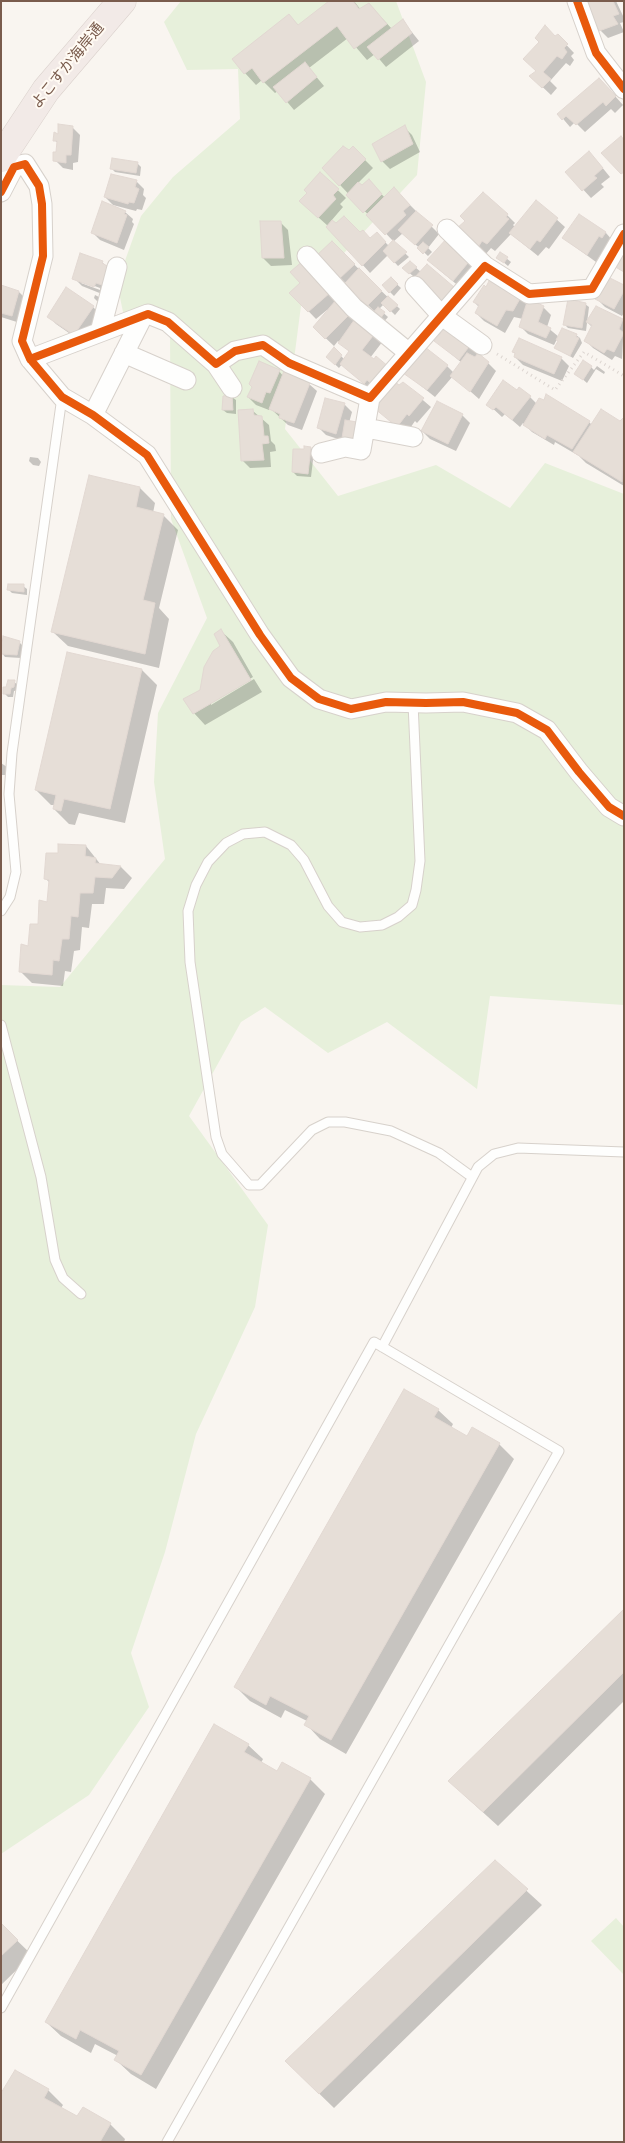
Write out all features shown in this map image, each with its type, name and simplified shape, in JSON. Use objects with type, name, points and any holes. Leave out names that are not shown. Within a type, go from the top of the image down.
[{"type":"highway","name":"よこすか海岸通","points":[[1,158],[46,90],[122,1]]},
{"type":"street","points":[[577,1],[596,53],[624,88]]},
{"type":"street","points":[[1,192],[14,167],[26,164],[39,186],[42,204],[43,256],[22,341],[30,360],[62,398],[93,415],[147,455],[260,635],[291,678],[319,698],[351,709],[386,702],[463,702],[517,713],[547,730],[609,807],[624,816]]},
{"type":"street","points":[[447,229],[485,266],[529,294],[592,289],[624,234]]},
{"type":"street","points":[[307,256],[354,308],[409,353]]},
{"type":"street","points":[[321,454],[344,447],[361,450],[370,398],[485,266]]},
{"type":"street","points":[[100,332],[117,267]]},
{"type":"street","points":[[415,286],[442,316],[482,345]]},
{"type":"street","points":[[30,360],[148,314],[168,322],[216,364],[232,388]]},
{"type":"street","points":[[93,415],[143,316]]},
{"type":"street","points":[[216,364],[235,351],[263,345],[289,363],[370,398]]},
{"type":"street","points":[[124,353],[186,380]]},
{"type":"street","points":[[366,428],[413,437]]},
{"type":"lane","points":[[1,910],[10,897],[16,872],[9,794],[12,753],[62,398]]},
{"type":"lane","points":[[413,703],[420,861],[412,905],[398,917],[382,925],[360,927],[342,922],[328,906],[304,860],[291,845],[265,832],[243,834],[226,843],[208,862],[196,885],[188,911],[190,962],[216,1138],[222,1154],[249,1185],[260,1185],[312,1130],[328,1122],[344,1122],[391,1131],[439,1153],[472,1177]]},
{"type":"lane","points":[[1,1025],[41,1178],[55,1260],[63,1278],[81,1294]]},
{"type":"lane","points":[[382,1346],[472,1177],[478,1167],[494,1154],[518,1148],[624,1152]]},
{"type":"lane","points":[[1,2008],[374,1342],[560,1451],[167,2142]]},
{"type":"path","points":[[482,345],[555,390],[584,352],[624,376]]},
{"type":"green space","points":[[181,1],[396,1],[426,82],[417,175],[302,298],[285,429],[338,496],[436,465],[510,508],[545,463],[624,494],[624,1005],[490,996],[477,1089],[387,1022],[328,1053],[265,1007],[241,1022],[189,1116],[268,1225],[255,1307],[196,1434],[165,1552],[131,1653],[149,1707],[89,1795],[1,1854],[1,985],[60,987],[165,859],[154,782],[158,713],[207,618],[171,519],[170,330],[143,316],[123,312],[117,283],[141,216],[173,177],[240,119],[238,69],[187,70],[164,22]]},
{"type":"green space","points":[[616,1918],[624,1927],[624,1975],[591,1941]]},
{"type":"building","points":[[329,1],[353,1],[359,9],[369,3],[387,24],[354,49],[337,26],[263,83],[252,68],[244,74],[232,59],[289,14],[298,25]]},
{"type":"building","points":[[586,1],[613,1],[619,14],[613,16],[618,24],[599,31]]},
{"type":"building","points":[[403,19],[412,33],[378,60],[367,47]]},
{"type":"building","points":[[545,25],[555,36],[558,34],[568,44],[564,48],[567,52],[562,59],[557,56],[543,72],[551,79],[542,88],[529,76],[536,71],[523,59],[539,42],[535,38]]},
{"type":"building","points":[[305,62],[317,77],[286,103],[273,87]]},
{"type":"building","points":[[599,78],[616,96],[606,106],[603,102],[576,125],[566,116],[562,120],[557,114]]},
{"type":"building","points":[[58,124],[73,126],[71,155],[66,155],[66,163],[53,161],[53,152],[56,152],[57,141],[53,141],[54,132],[58,134]]},
{"type":"building","points":[[405,125],[413,144],[381,162],[372,144]]},
{"type":"building","points":[[621,136],[624,140],[624,172],[621,174],[601,153]]},
{"type":"building","points":[[343,146],[349,150],[353,146],[366,159],[339,186],[322,168]]},
{"type":"building","points":[[589,151],[603,168],[594,176],[597,178],[582,191],[565,172]]},
{"type":"building","points":[[112,158],[138,162],[136,173],[110,169]]},
{"type":"building","points":[[320,172],[339,189],[333,195],[336,199],[318,218],[299,201],[307,193],[304,190]]},
{"type":"building","points":[[111,174],[137,180],[135,187],[139,189],[134,203],[129,202],[128,204],[104,197]]},
{"type":"building","points":[[369,179],[382,194],[363,213],[346,195],[358,182],[362,185]]},
{"type":"building","points":[[394,187],[410,205],[403,211],[406,215],[385,235],[366,215]]},
{"type":"building","points":[[483,192],[508,214],[506,217],[509,219],[487,244],[482,241],[477,249],[456,229],[465,221],[460,216]]},
{"type":"building","points":[[536,200],[558,218],[540,242],[537,240],[530,249],[509,233]]},
{"type":"building","points":[[102,201],[126,211],[124,214],[127,215],[117,243],[91,233]]},
{"type":"building","points":[[416,211],[433,225],[415,245],[398,230]]},
{"type":"building","points":[[579,214],[606,232],[602,238],[599,236],[587,255],[562,238]]},
{"type":"building","points":[[344,216],[360,232],[363,230],[370,238],[377,232],[386,242],[362,266],[326,227],[332,220],[336,223]]},
{"type":"building","points":[[260,221],[281,221],[284,258],[262,258]]},
{"type":"building","points":[[448,237],[472,258],[453,281],[427,260]]},
{"type":"building","points":[[393,240],[407,252],[394,263],[383,251]]},
{"type":"building","points":[[332,241],[355,264],[339,279],[316,256]]},
{"type":"building","points":[[423,242],[429,247],[423,254],[417,248]]},
{"type":"building","points":[[624,244],[624,272],[612,265]]},
{"type":"building","points":[[500,252],[508,257],[504,263],[496,258]]},
{"type":"building","points":[[80,253],[103,261],[102,263],[109,267],[102,285],[96,283],[94,287],[72,279]]},
{"type":"building","points":[[304,260],[331,292],[308,312],[289,293],[300,283],[290,272]]},
{"type":"building","points":[[410,261],[417,267],[409,274],[402,268]]},
{"type":"building","points":[[427,264],[454,287],[442,303],[414,278]]},
{"type":"building","points":[[359,268],[382,291],[367,306],[345,283]]},
{"type":"building","points":[[391,277],[398,284],[389,293],[382,285]]},
{"type":"building","points":[[608,277],[624,285],[624,291],[614,309],[595,299]]},
{"type":"building","points":[[489,281],[502,288],[503,286],[521,297],[513,311],[506,310],[497,326],[475,313],[479,305],[473,302],[484,285],[486,287]]},
{"type":"building","points":[[1,285],[19,291],[12,316],[1,313]]},
{"type":"building","points":[[66,287],[94,306],[74,335],[47,317]]},
{"type":"building","points":[[388,296],[398,305],[390,312],[381,303]]},
{"type":"building","points":[[528,299],[544,306],[538,322],[551,328],[546,338],[519,327]]},
{"type":"building","points":[[568,299],[586,303],[582,328],[563,325]]},
{"type":"building","points":[[336,300],[351,313],[325,339],[313,327]]},
{"type":"building","points":[[596,306],[623,319],[619,329],[624,333],[614,352],[607,349],[604,353],[584,341],[592,325],[586,322]]},
{"type":"building","points":[[378,307],[385,312],[378,322],[370,316]]},
{"type":"building","points":[[357,316],[376,332],[362,350],[374,359],[376,356],[389,367],[374,386],[367,380],[364,384],[340,364],[349,351],[338,343]]},
{"type":"building","points":[[446,327],[471,344],[459,360],[434,341]]},
{"type":"building","points":[[562,328],[577,334],[576,337],[579,338],[570,356],[554,348]]},
{"type":"building","points":[[519,338],[562,357],[554,374],[514,357],[515,353],[512,352]]},
{"type":"building","points":[[334,347],[342,355],[335,365],[326,357]]},
{"type":"building","points":[[425,347],[448,365],[427,390],[403,373]]},
{"type":"building","points":[[467,353],[475,357],[478,353],[489,362],[470,392],[450,376]]},
{"type":"building","points":[[583,360],[592,366],[583,380],[574,374]]},
{"type":"building","points":[[259,361],[280,370],[270,393],[266,392],[262,403],[247,397],[252,387],[249,384]]},
{"type":"building","points":[[284,371],[310,383],[294,423],[279,418],[280,414],[269,409]]},
{"type":"building","points":[[503,380],[517,390],[519,387],[531,396],[512,420],[496,407],[493,410],[486,405]]},
{"type":"building","points":[[394,381],[399,385],[403,382],[424,398],[409,416],[407,414],[397,427],[374,408]]},
{"type":"building","points":[[546,394],[590,421],[572,449],[547,435],[545,439],[523,425],[539,398],[544,400]]},
{"type":"building","points":[[232,395],[233,410],[222,410],[223,396]]},
{"type":"building","points":[[325,398],[345,403],[336,434],[317,428]]},
{"type":"building","points":[[437,401],[463,414],[448,444],[421,431]]},
{"type":"building","points":[[253,409],[254,415],[262,416],[264,436],[268,436],[269,443],[262,444],[264,460],[241,461],[238,410]]},
{"type":"building","points":[[601,409],[620,421],[624,417],[622,482],[573,452]]},
{"type":"building","points":[[345,420],[363,423],[359,442],[342,438]]},
{"type":"building","points":[[304,446],[311,447],[308,474],[292,472],[293,449],[304,449]]},
{"type":"building","points":[[89,475],[140,487],[136,507],[164,514],[143,600],[155,603],[145,654],[51,632]]},
{"type":"building","points":[[8,584],[24,584],[24,592],[7,590]]},
{"type":"building","points":[[221,629],[251,680],[193,714],[183,699],[200,690],[204,667],[213,651],[220,646],[214,634]]},
{"type":"building","points":[[3,636],[20,641],[17,655],[1,654]]},
{"type":"building","points":[[67,652],[142,669],[110,809],[64,799],[61,811],[53,809],[56,795],[35,790]]},
{"type":"building","points":[[8,680],[15,680],[14,687],[11,688],[10,694],[3,694],[3,687],[6,687]]},
{"type":"building","points":[[58,844],[86,845],[85,856],[96,858],[95,863],[121,866],[112,878],[95,877],[93,893],[80,893],[78,917],[71,916],[69,939],[62,939],[59,961],[53,960],[52,975],[19,972],[21,944],[28,946],[30,924],[38,924],[39,900],[47,902],[49,880],[44,879],[46,853],[58,853]]},
{"type":"building","points":[[404,1389],[439,1409],[434,1417],[467,1436],[472,1427],[500,1443],[331,1740],[304,1725],[309,1716],[270,1696],[266,1705],[234,1687]]},
{"type":"building","points":[[624,1609],[624,1672],[483,1812],[448,1781]]},
{"type":"building","points":[[214,1724],[249,1744],[244,1752],[277,1771],[282,1762],[311,1778],[141,2075],[114,2060],[119,2051],[80,2030],[76,2039],[45,2022]]},
{"type":"building","points":[[495,1860],[528,1889],[319,2094],[285,2061]]},
{"type":"building","points":[[1,1923],[18,1940],[1,1956]]},
{"type":"building","points":[[15,2070],[49,2089],[44,2098],[77,2116],[83,2107],[111,2123],[100,2142],[1,2142],[1,2093]]},
{"type":"cycle path","points":[[577,1],[596,53],[624,89]]},
{"type":"cycle path","points":[[1,192],[14,167],[25,164],[39,186],[42,204],[43,256],[22,341],[30,359],[62,397],[93,415],[147,455],[260,635],[291,678],[319,699],[351,709],[386,702],[463,702],[517,713],[547,730],[609,807],[624,816]]},
{"type":"cycle path","points":[[30,359],[148,314],[168,322],[216,364],[235,351],[263,345],[289,363],[370,398],[485,266],[529,294],[592,289],[624,234]]}]
